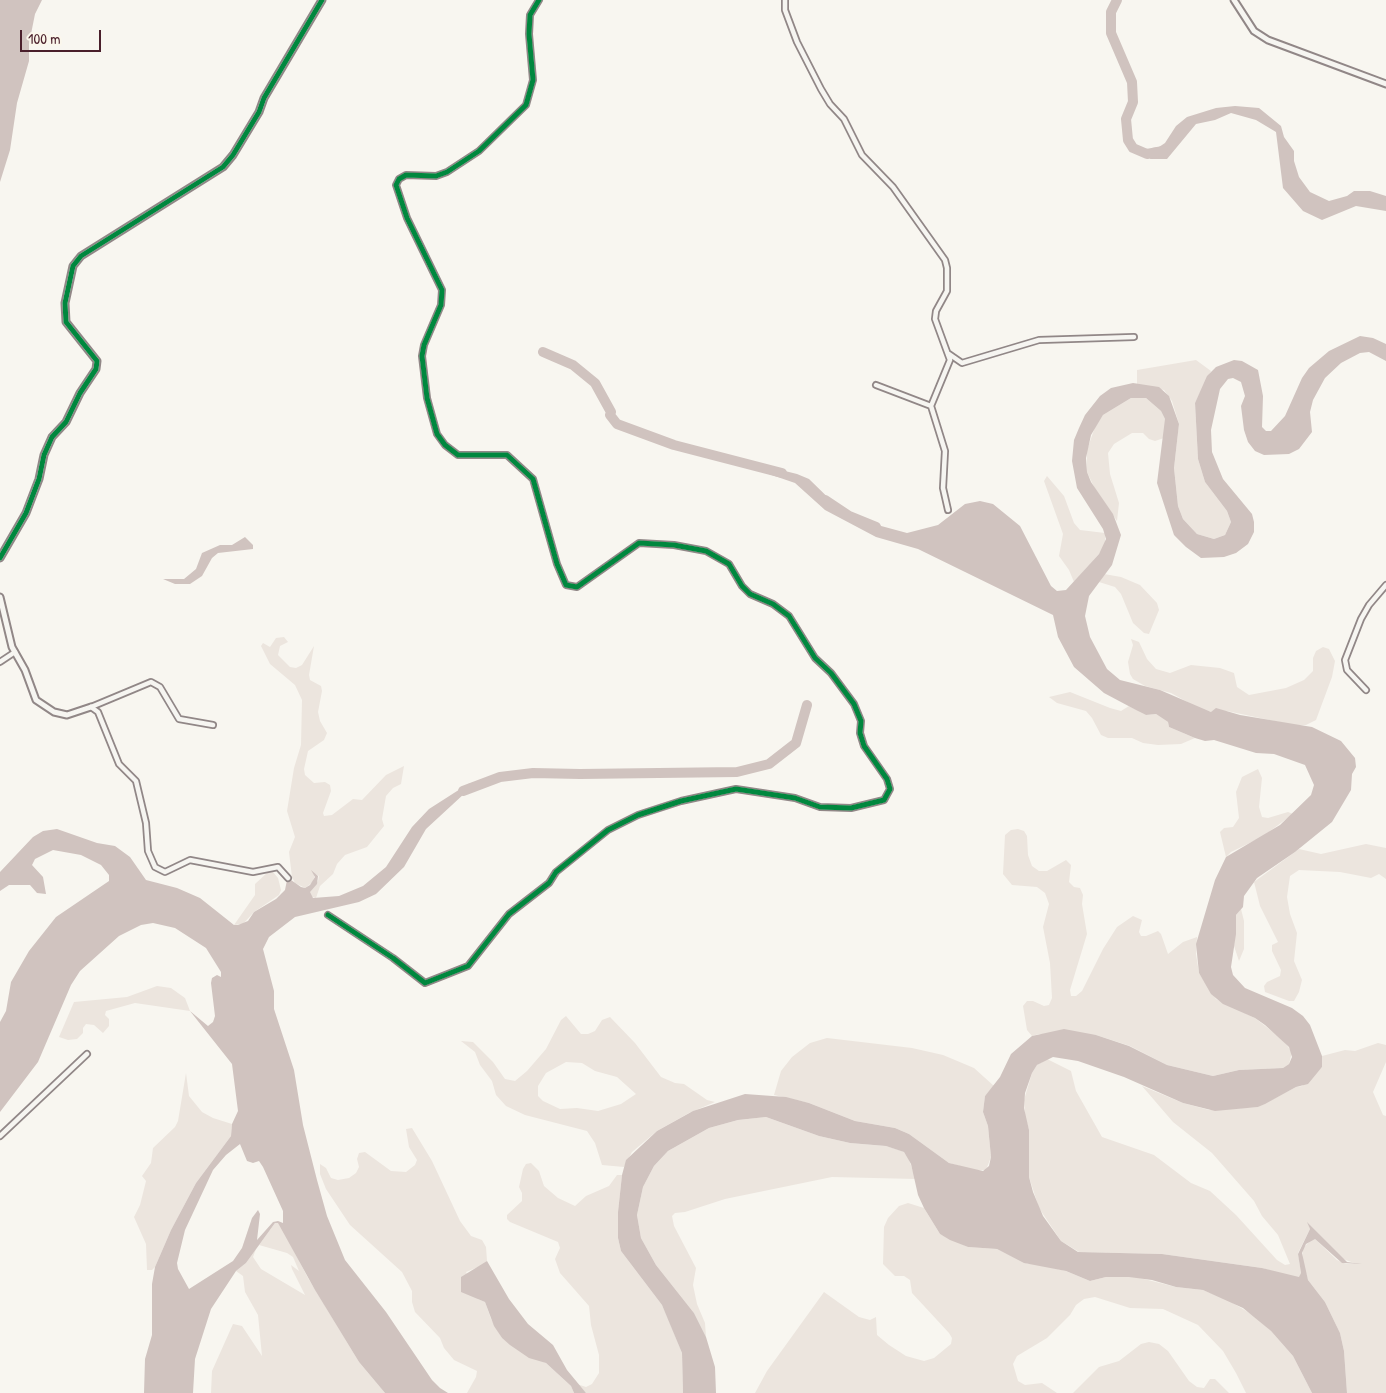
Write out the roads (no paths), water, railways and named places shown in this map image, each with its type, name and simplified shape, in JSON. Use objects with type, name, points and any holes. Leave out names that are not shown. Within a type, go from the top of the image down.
[{"type":"street","points":[[0,558],[26,513],[39,479],[44,455],[52,437],[64,427],[96,369],[97,361],[66,322],[65,302],[73,266],[81,256],[223,167],[233,155],[259,112],[264,98],[322,0]]},
{"type":"street","points":[[328,915],[393,958],[424,983],[449,975],[468,966],[479,949],[509,914],[549,883],[556,872],[608,830],[638,815],[681,800],[736,790],[795,798],[820,807],[851,808],[884,800],[890,789],[887,779],[864,746],[860,733],[861,722],[854,704],[831,673],[815,658],[788,616],[773,604],[750,594],[742,586],[729,564],[706,550],[674,545],[639,544],[577,587],[566,585],[557,564],[533,479],[507,455],[458,455],[444,445],[437,434],[427,398],[422,356],[424,345],[441,305],[442,290],[407,218],[396,185],[399,179],[406,175],[436,176],[447,172],[480,151],[525,107],[533,80],[529,34],[530,14],[539,0]]},
{"type":"street","points":[[785,0],[785,10],[797,42],[830,104],[844,119],[862,155],[893,187],[945,260],[948,268],[947,291],[936,311],[935,319],[950,360],[932,399],[931,406],[945,451],[943,488],[948,510]]},
{"type":"street","points":[[1234,0],[1254,30],[1268,40],[1386,84]]},
{"type":"street","points":[[948,353],[962,363],[1039,340],[1134,337]]},
{"type":"street","points":[[876,385],[931,406]]},
{"type":"street","points":[[1366,690],[1346,670],[1345,660],[1361,619],[1369,605],[1386,585]]},
{"type":"street","points":[[0,597],[6,627],[14,652],[25,670],[36,700],[54,712],[67,714],[91,707],[150,682],[160,687],[179,719],[214,725]]},
{"type":"street","points":[[0,662],[14,652]]},
{"type":"street","points":[[91,707],[98,712],[119,764],[136,781],[146,823],[148,851],[155,868],[165,872],[190,860],[254,872],[278,868],[288,878]]},
{"type":"street","points":[[0,1136],[87,1054]]},
{"type":"waterway","points":[[1117,0],[1111,12],[1111,33],[1132,82],[1133,102],[1126,119],[1128,140],[1133,148],[1147,154],[1163,151]]},
{"type":"waterway","points":[[543,352],[573,365],[595,383],[611,412],[610,415],[617,424],[674,445],[782,473]]},
{"type":"waterway","points":[[825,500],[849,516],[876,527]]},
{"type":"waterway","points":[[463,791],[500,777],[533,773],[737,772],[769,764],[796,743],[807,705]]}]
